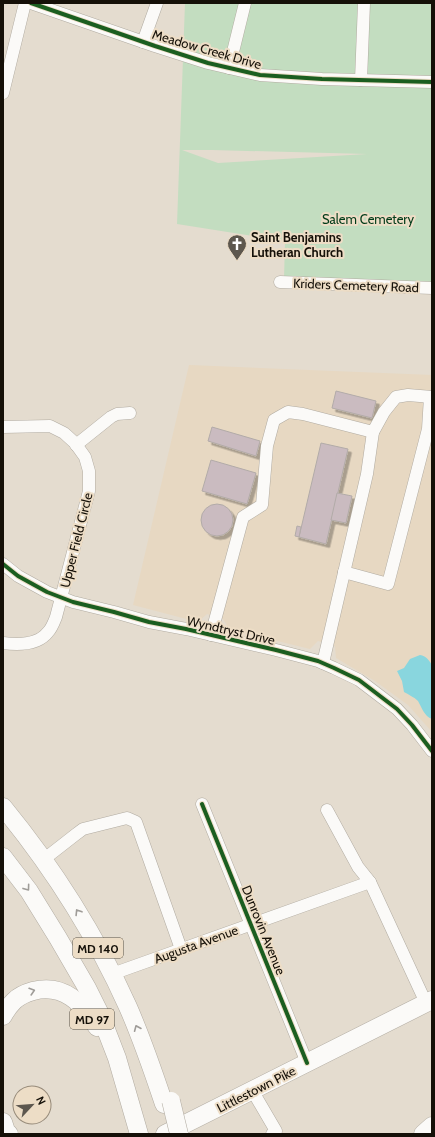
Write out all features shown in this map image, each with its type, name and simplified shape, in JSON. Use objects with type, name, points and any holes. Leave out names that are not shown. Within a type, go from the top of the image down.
[{"type":"highway","name":"MD 140","points":[[3,807],[61,886],[85,924],[112,974],[128,1007],[167,1102],[172,1134]]},
{"type":"highway","name":"MD 140","points":[[3,857],[29,890],[87,988],[100,1014],[117,1058],[137,1127]]},
{"type":"highway","name":"MD 97","points":[[3,1016],[13,1001],[18,997],[38,990],[58,990],[78,1002],[97,1026],[106,1045],[137,1127]]},
{"type":"highway","name":"Littlestown Pike","points":[[165,1134],[429,1002]]},
{"type":"highway","points":[[167,1102],[179,1134]]},
{"type":"highway","points":[[423,1134],[432,1126]]},
{"type":"street","points":[[3,93],[24,3]]},
{"type":"street","name":"Meadow Creek Drive","points":[[30,3],[208,63],[260,75],[322,79],[432,82]]},
{"type":"street","points":[[143,42],[157,3]]},
{"type":"street","points":[[229,68],[245,3]]},
{"type":"street","points":[[361,80],[364,3]]},
{"type":"street","name":"Kriders Cemetery Road","points":[[280,282],[432,288]]},
{"type":"street","points":[[323,663],[344,572],[367,474],[373,432],[384,412],[396,398],[408,395],[431,397],[428,429],[388,584],[344,572]]},
{"type":"street","points":[[211,635],[243,517],[262,505],[267,446],[274,420],[288,412],[303,414],[373,432]]},
{"type":"street","points":[[76,445],[117,414],[130,413]]},
{"type":"street","name":"Upper Field Circle","points":[[3,427],[50,426],[64,433],[85,457],[89,471],[88,491],[56,617],[48,632],[39,639],[29,643],[15,645],[3,643]]},
{"type":"street","name":"Wyndtryst Drive","points":[[3,564],[18,576],[47,592],[72,602],[149,622],[276,650],[323,663],[359,680],[397,709],[412,725],[432,751]]},
{"type":"street","name":"Dunrovin Avenue","points":[[202,804],[308,1063]]},
{"type":"street","points":[[327,810],[358,867],[370,882],[429,1002]]},
{"type":"street","points":[[43,860],[83,829],[127,818],[136,822],[181,949]]},
{"type":"street","name":"Augusta Avenue","points":[[112,974],[370,882]]},
{"type":"street","points":[[252,1090],[276,1133]]},
{"type":"shaded area","points":[[189,365],[432,375],[432,732],[408,705],[375,681],[336,658],[335,646],[318,641],[310,649],[229,629],[223,619],[207,614],[198,622],[133,605]]},
{"type":"green space","name":"Salem Cemetery","points":[[185,3],[432,3],[432,285],[284,279],[285,241],[177,224]],"holes":[[[182,150],[367,154],[218,163]]]},
{"type":"water","points":[[420,655],[427,658],[432,665],[432,719],[425,714],[418,701],[404,692],[402,681],[397,671],[404,668],[410,659]]},
{"type":"building","points":[[336,391],[376,401],[372,418],[332,408]]},
{"type":"building","points":[[212,427],[260,441],[256,456],[208,441]]},
{"type":"building","points":[[321,443],[348,449],[326,544],[299,537]]},
{"type":"building","points":[[211,460],[256,473],[247,504],[202,491]]},
{"type":"building","points":[[337,493],[352,496],[346,523],[331,520]]},
{"type":"building","points":[[214,504],[220,504],[230,511],[233,520],[232,526],[226,533],[220,536],[214,536],[204,529],[201,523],[201,517],[208,507]]},
{"type":"building","points":[[297,526],[301,527],[299,537],[295,536]]},
{"type":"cycle path","points":[[31,3],[208,63],[260,75],[322,79],[432,82]]},
{"type":"cycle path","points":[[3,564],[18,576],[47,592],[73,602],[149,622],[186,629],[318,661],[359,680],[397,709],[412,725],[432,751]]},
{"type":"cycle path","points":[[202,804],[307,1063]]},
{"type":"place","name":"Saint Benjamins Lutheran Church","points":[[237,261]]}]
